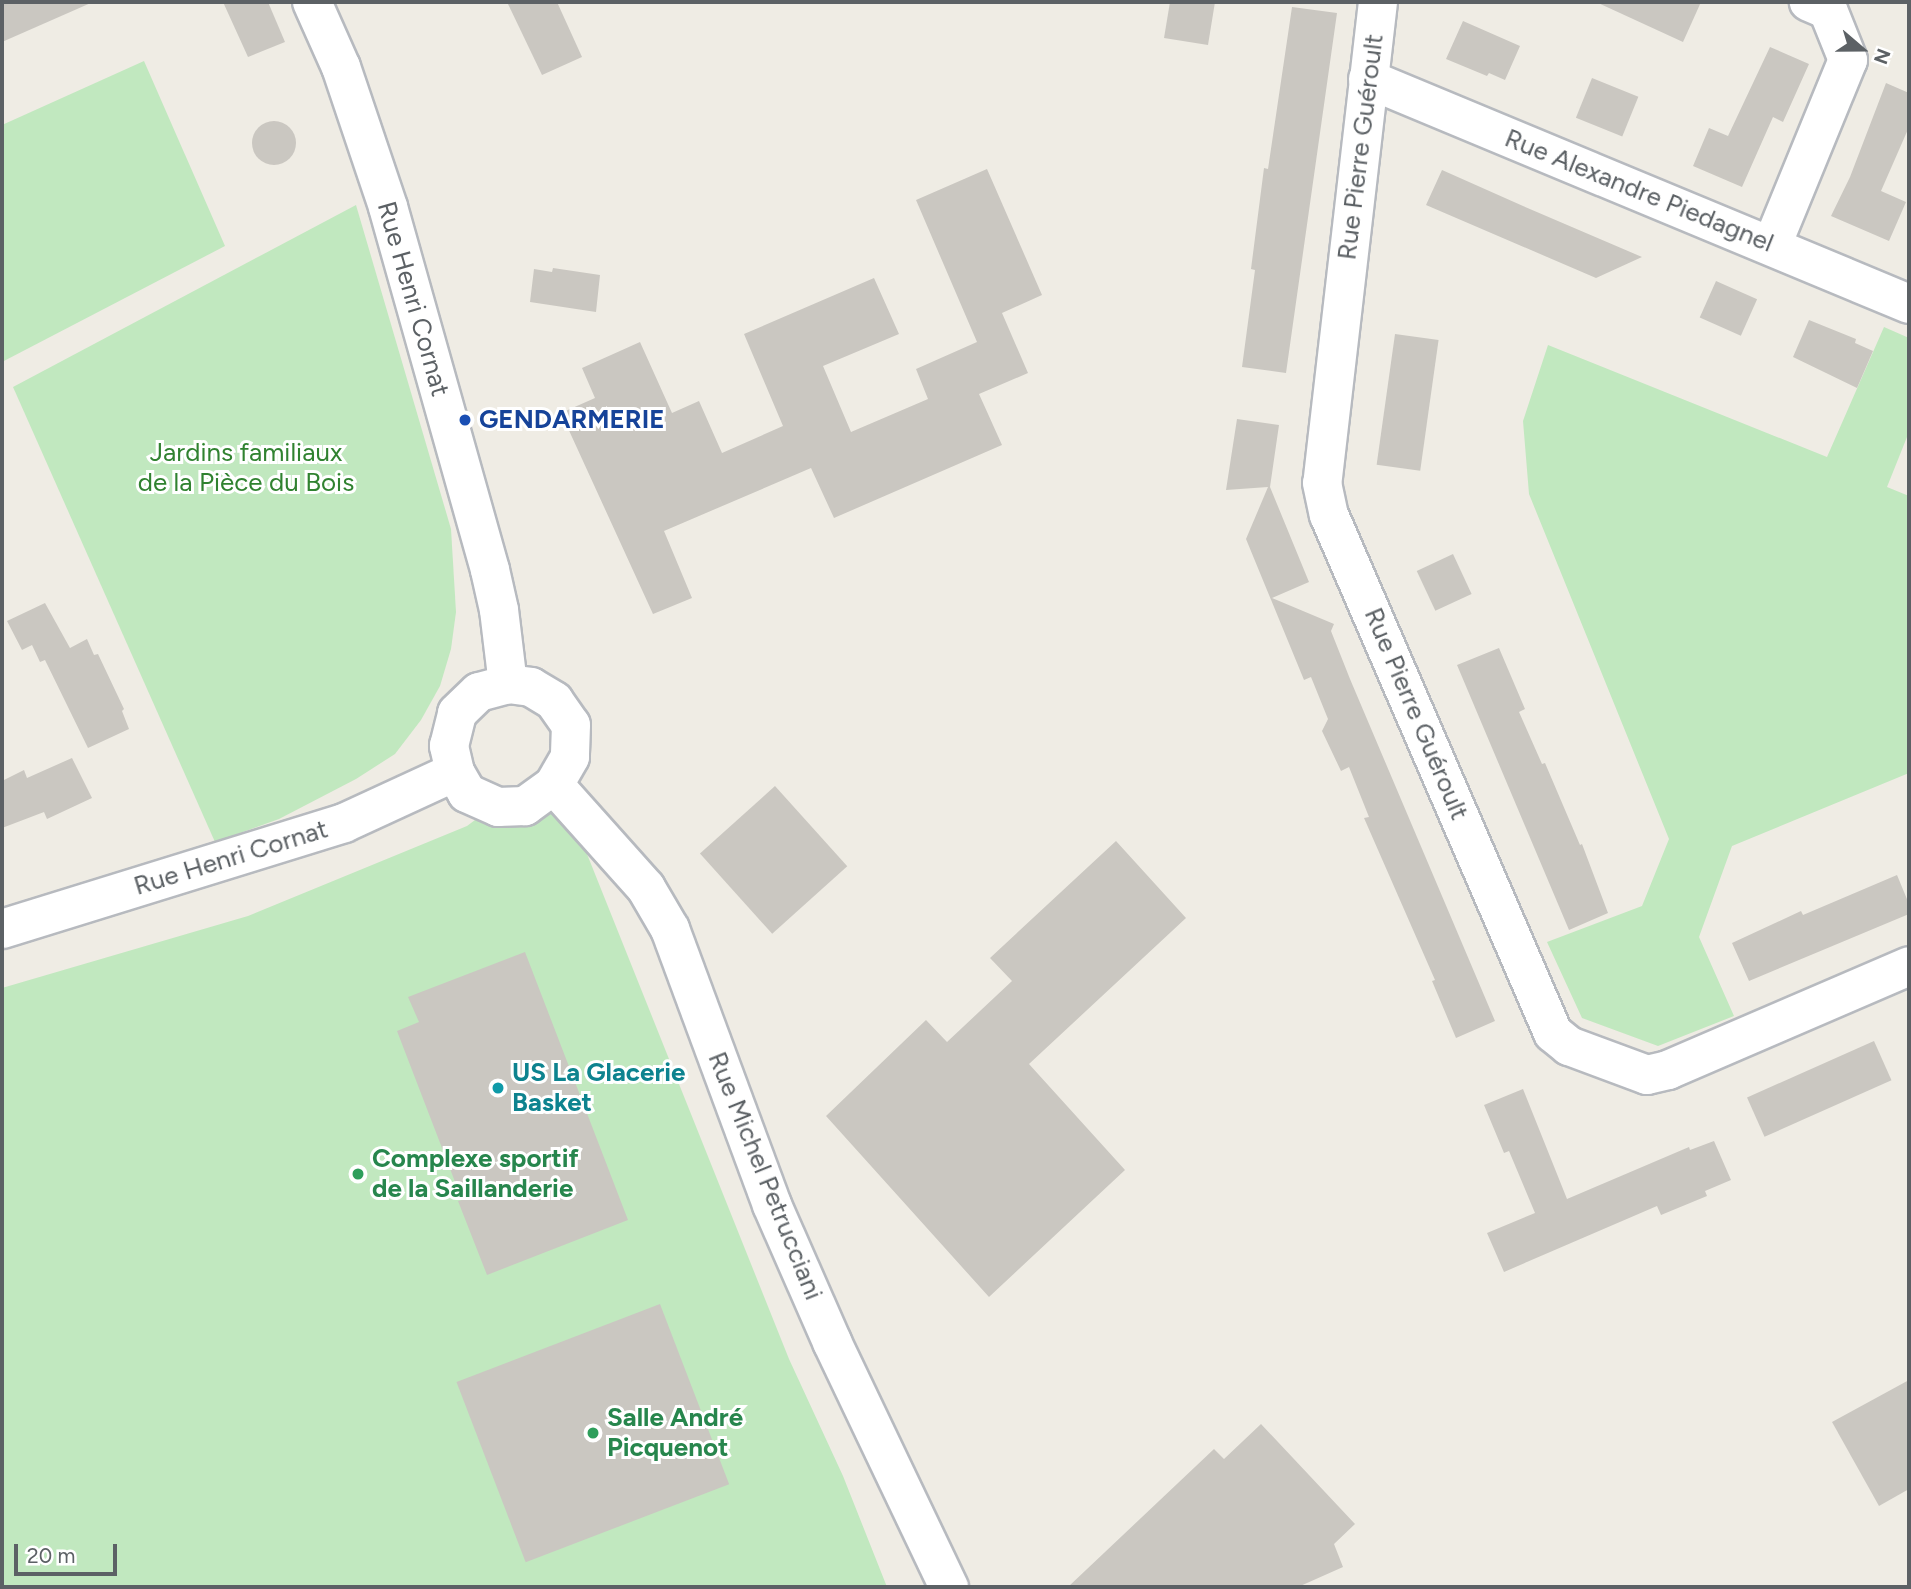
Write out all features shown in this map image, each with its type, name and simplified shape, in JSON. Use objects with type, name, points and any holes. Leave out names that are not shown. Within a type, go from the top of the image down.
[{"type":"street","name":"Rue Henri Cornat","points":[[312,2],[341,67],[388,206],[490,570],[499,610],[508,684]]},
{"type":"street","name":"Rue Pierre Guéroult","points":[[1378,2],[1322,483],[1329,515],[1553,1033],[1569,1046],[1647,1074],[1668,1070],[1909,966]]},
{"type":"street","points":[[1772,245],[1849,60],[1828,10],[1809,2]]},
{"type":"street","name":"Rue Alexandre Piedagnel","points":[[1368,79],[1909,304]]},
{"type":"street","points":[[508,684],[531,687],[554,701],[571,725],[570,757],[554,785],[525,806],[498,807],[467,793],[455,772],[449,746],[457,713],[479,692],[508,684]]},
{"type":"street","name":"Rue Henri Cornat","points":[[2,929],[344,823],[455,772]]},
{"type":"street","name":"Rue Michel Petrucciani","points":[[554,785],[646,888],[670,929],[778,1217],[832,1342],[949,1587]]},
{"type":"green space","points":[[144,61],[225,246],[2,362],[2,125]]},
{"type":"green space","name":"Jardins familiaux de la Pièce du Bois","points":[[356,205],[451,529],[456,612],[451,649],[440,686],[421,720],[395,754],[356,779],[279,819],[215,842],[13,387]]},
{"type":"green space","points":[[1884,327],[1909,338],[1909,432],[1887,487],[1909,496],[1909,773],[1732,846],[1699,937],[1734,1016],[1658,1046],[1582,1018],[1547,942],[1642,906],[1669,839],[1529,494],[1523,421],[1548,345],[1827,457]]},
{"type":"green space","name":"Complexe sportif de la Saillanderie","points":[[537,795],[579,834],[789,1359],[843,1476],[887,1587],[2,1587],[2,988],[248,916],[467,826],[491,808]]},
{"type":"building","points":[[2,2],[93,2],[2,42]]},
{"type":"building","points":[[223,2],[268,2],[285,42],[248,57]]},
{"type":"building","points":[[507,2],[557,2],[582,57],[542,75]]},
{"type":"building","points":[[1170,2],[1215,2],[1208,45],[1164,38]]},
{"type":"building","points":[[1596,2],[1701,2],[1683,42]]},
{"type":"building","points":[[1292,7],[1337,13],[1286,373],[1242,367],[1255,270],[1251,269],[1264,168],[1268,169]]},
{"type":"building","points":[[1463,21],[1520,46],[1505,80],[1489,73],[1487,76],[1446,59]]},
{"type":"building","points":[[1770,47],[1809,64],[1783,122],[1773,117],[1742,187],[1693,166],[1709,128],[1728,136]]},
{"type":"building","points":[[1592,78],[1638,97],[1622,137],[1576,118]]},
{"type":"building","points":[[1886,83],[1909,93],[1909,127],[1881,191],[1906,202],[1889,241],[1831,216],[1850,177]]},
{"type":"building","points":[[274,121],[290,127],[296,143],[290,159],[274,165],[258,159],[252,143],[258,127]]},
{"type":"building","points":[[987,169],[1042,295],[1002,313],[1028,373],[979,394],[1002,445],[834,518],[811,468],[664,531],[692,598],[653,614],[561,413],[595,398],[582,368],[640,342],[672,413],[699,401],[722,453],[783,426],[744,334],[874,278],[899,334],[823,366],[851,432],[928,399],[916,369],[977,342],[916,200]]},
{"type":"building","points":[[1442,170],[1642,257],[1596,278],[1426,205]]},
{"type":"building","points":[[553,268],[600,275],[596,312],[530,302],[534,269],[552,272]]},
{"type":"building","points":[[1716,281],[1757,299],[1741,336],[1700,318]]},
{"type":"building","points":[[1809,320],[1856,339],[1855,343],[1873,351],[1857,388],[1793,357]]},
{"type":"building","points":[[1395,334],[1439,340],[1420,471],[1377,465]]},
{"type":"building","points":[[1237,419],[1279,425],[1270,487],[1309,582],[1272,598],[1334,624],[1331,631],[1350,679],[1495,1021],[1456,1038],[1432,981],[1435,980],[1364,818],[1369,817],[1349,767],[1341,771],[1322,731],[1328,719],[1311,677],[1304,680],[1246,539],[1268,487],[1226,490]]},
{"type":"building","points":[[1453,554],[1472,594],[1435,611],[1417,571]]},
{"type":"building","points":[[45,603],[70,648],[87,639],[94,655],[98,654],[124,709],[122,711],[129,729],[88,748],[45,660],[40,662],[32,645],[22,650],[7,621]]},
{"type":"building","points":[[1499,648],[1525,709],[1519,712],[1542,764],[1545,763],[1580,845],[1582,844],[1608,913],[1569,930],[1457,665]]},
{"type":"building","points":[[72,758],[92,798],[47,819],[44,812],[2,828],[2,781],[24,770],[27,778]]},
{"type":"building","points":[[775,786],[847,866],[772,934],[700,854]]},
{"type":"building","points":[[1116,841],[1186,918],[1029,1064],[1125,1170],[989,1297],[826,1116],[926,1020],[947,1042],[1012,981],[990,958]]},
{"type":"building","points":[[1897,875],[1909,904],[1909,914],[1749,981],[1732,943],[1801,911],[1803,915]]},
{"type":"building","name":"US La Glacerie Basket","points":[[525,952],[628,1220],[487,1275],[458,1201],[462,1200],[397,1031],[419,1022],[408,997]]},
{"type":"building","points":[[1874,1041],[1891,1080],[1765,1137],[1747,1098]]},
{"type":"building","points":[[1523,1089],[1567,1199],[1689,1147],[1690,1150],[1714,1141],[1731,1180],[1705,1191],[1707,1196],[1661,1215],[1657,1206],[1504,1272],[1487,1233],[1535,1213],[1509,1151],[1504,1153],[1484,1105]]},
{"type":"building","name":"Salle André Picquenot","points":[[660,1304],[729,1484],[526,1562],[456,1382]]},
{"type":"building","points":[[1909,1380],[1909,1489],[1879,1506],[1832,1422]]},
{"type":"building","points":[[1261,1424],[1355,1524],[1334,1544],[1343,1567],[1298,1587],[1068,1587],[1214,1449],[1224,1459]]},
{"type":"place","name":"GENDARMERIE","points":[[465,420]]},
{"type":"place","name":"US La Glacerie Basket","points":[[498,1088]]},
{"type":"place","name":"Complexe sportif de la Saillanderie","points":[[358,1174]]},
{"type":"place","name":"Salle André Picquenot","points":[[593,1433]]}]
